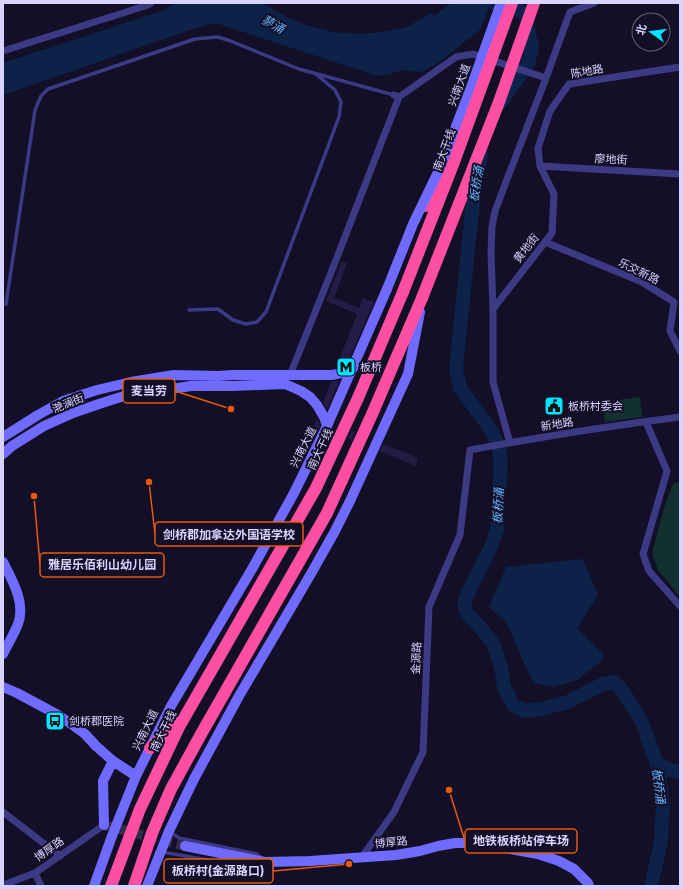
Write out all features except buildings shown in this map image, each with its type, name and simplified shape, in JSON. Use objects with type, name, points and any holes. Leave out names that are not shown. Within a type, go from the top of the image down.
[{"type":"highway","name":"南大干线","points":[[111,886],[140,809],[184,718],[316,488],[358,398],[403,292],[454,162],[512,3]]},
{"type":"highway","points":[[134,886],[152,833],[171,789],[327,513],[373,412],[422,298],[498,102],[534,3]]},
{"type":"highway","points":[[413,224],[454,162]]},
{"type":"highway","points":[[150,748],[184,718]]},
{"type":"main road","name":"兴南大道","points":[[94,886],[136,776],[170,706],[252,570],[294,493],[327,426],[387,289],[413,224],[440,168],[501,3]]},
{"type":"main road","points":[[148,886],[169,831],[194,779],[235,703],[312,572],[350,501],[408,374],[422,298]]},
{"type":"main road","name":"滟澜街","points":[[4,435],[63,402],[97,390],[131,382],[174,375],[331,375],[342,373],[353,368]]},
{"type":"main road","points":[[147,380],[150,392]]},
{"type":"main road","name":"滟澜街","points":[[3,454],[12,446],[44,426],[73,413],[124,396],[191,386],[285,384],[310,397],[317,405],[327,426]]},
{"type":"main road","points":[[3,562],[16,589],[21,613],[19,623],[3,654]]},
{"type":"main road","points":[[3,687],[17,693],[74,726],[85,734],[113,761],[136,776]]},
{"type":"main road","points":[[104,825],[103,781],[113,761]]},
{"type":"main road","name":"博厚路","points":[[185,846],[265,862],[310,861],[396,855],[455,843],[476,843],[538,854],[559,861],[574,869],[588,883],[589,886]]},
{"type":"street","points":[[3,51],[151,3]]},
{"type":"street","points":[[510,443],[493,382],[492,227],[495,212],[570,12],[594,3]]},
{"type":"street","points":[[290,375],[336,260],[397,96],[456,57],[473,54],[546,78]]},
{"type":"street","name":"陈地路","points":[[538,148],[550,111],[569,84],[680,67]]},
{"type":"street","name":"黄地街","points":[[493,309],[552,233],[554,194],[540,166],[538,148]]},
{"type":"street","name":"廖地街","points":[[540,166],[680,174]]},
{"type":"street","name":"乐交新路","points":[[545,242],[642,282],[674,302],[670,330],[680,351]]},
{"type":"street","points":[[232,375],[233,386]]},
{"type":"street","name":"新地路","points":[[470,450],[680,417]]},
{"type":"street","points":[[646,422],[667,471],[643,554],[649,570],[680,606]]},
{"type":"street","points":[[4,435],[12,446]]},
{"type":"street","name":"金源路","points":[[362,858],[394,812],[423,752],[429,607],[460,535],[470,450]]},
{"type":"street","points":[[3,812],[60,856]]},
{"type":"street","name":"博厚路","points":[[3,885],[19,883],[104,825]]},
{"type":"street","points":[[35,873],[41,886]]},
{"type":"lane","points":[[6,304],[35,110],[41,96],[48,89],[195,39],[217,36],[300,69],[397,96]]},
{"type":"lane","points":[[189,310],[218,310],[233,320],[246,324],[257,322],[266,312],[339,117],[341,102],[335,90],[314,73]]},
{"type":"lane","points":[[161,852],[248,867],[265,862],[257,854],[179,838],[169,831]]},
{"type":"green space","points":[[640,397],[642,417],[605,422],[603,402]]},
{"type":"green space","points":[[680,481],[680,597],[658,570],[652,553],[664,508],[673,484]]},
{"type":"water","name":"蓼涌","points":[[175,3],[263,3],[285,16],[306,25],[333,32],[359,34],[382,32],[407,27],[431,13],[434,16],[451,3],[490,3],[481,29],[434,66],[421,72],[402,70],[377,76],[216,23],[193,29],[3,95],[3,63],[162,11]]},
{"type":"water","points":[[583,559],[598,595],[577,628],[603,654],[603,660],[577,680],[553,687],[534,683],[525,666],[507,623],[489,607],[506,567]]},
{"type":"waterway","name":"板桥涌","points":[[494,3],[506,4],[525,13],[532,48],[528,64],[499,105]]},
{"type":"waterway","name":"板桥涌","points":[[481,154],[472,211],[456,369],[460,388],[489,427],[498,444],[501,463],[497,530],[491,547],[467,595],[464,605],[467,614],[493,643],[501,667],[504,687],[513,705],[525,711],[541,709],[568,702],[603,684],[614,682],[622,690],[642,722],[658,767],[663,803],[661,842],[651,886]]},
{"type":"waterway","points":[[656,763],[670,770],[680,772]]},
{"type":"tunnel","points":[[104,825],[185,846]]},
{"type":"place","name":"板桥","points":[[346,367]]},
{"type":"place","name":"板桥村委会","points":[[554,406]]},
{"type":"place","name":"麦当劳","points":[[231,409]]},
{"type":"place","name":"剑桥郡加拿达外国语学校","points":[[149,482]]},
{"type":"place","name":"雅居乐佰利山幼儿园","points":[[34,496]]},
{"type":"place","name":"剑桥郡医院","points":[[55,721]]},
{"type":"place","name":"地铁板桥站停车场","points":[[449,790]]},
{"type":"place","name":"板桥村(金源路口)","points":[[349,864]]}]
